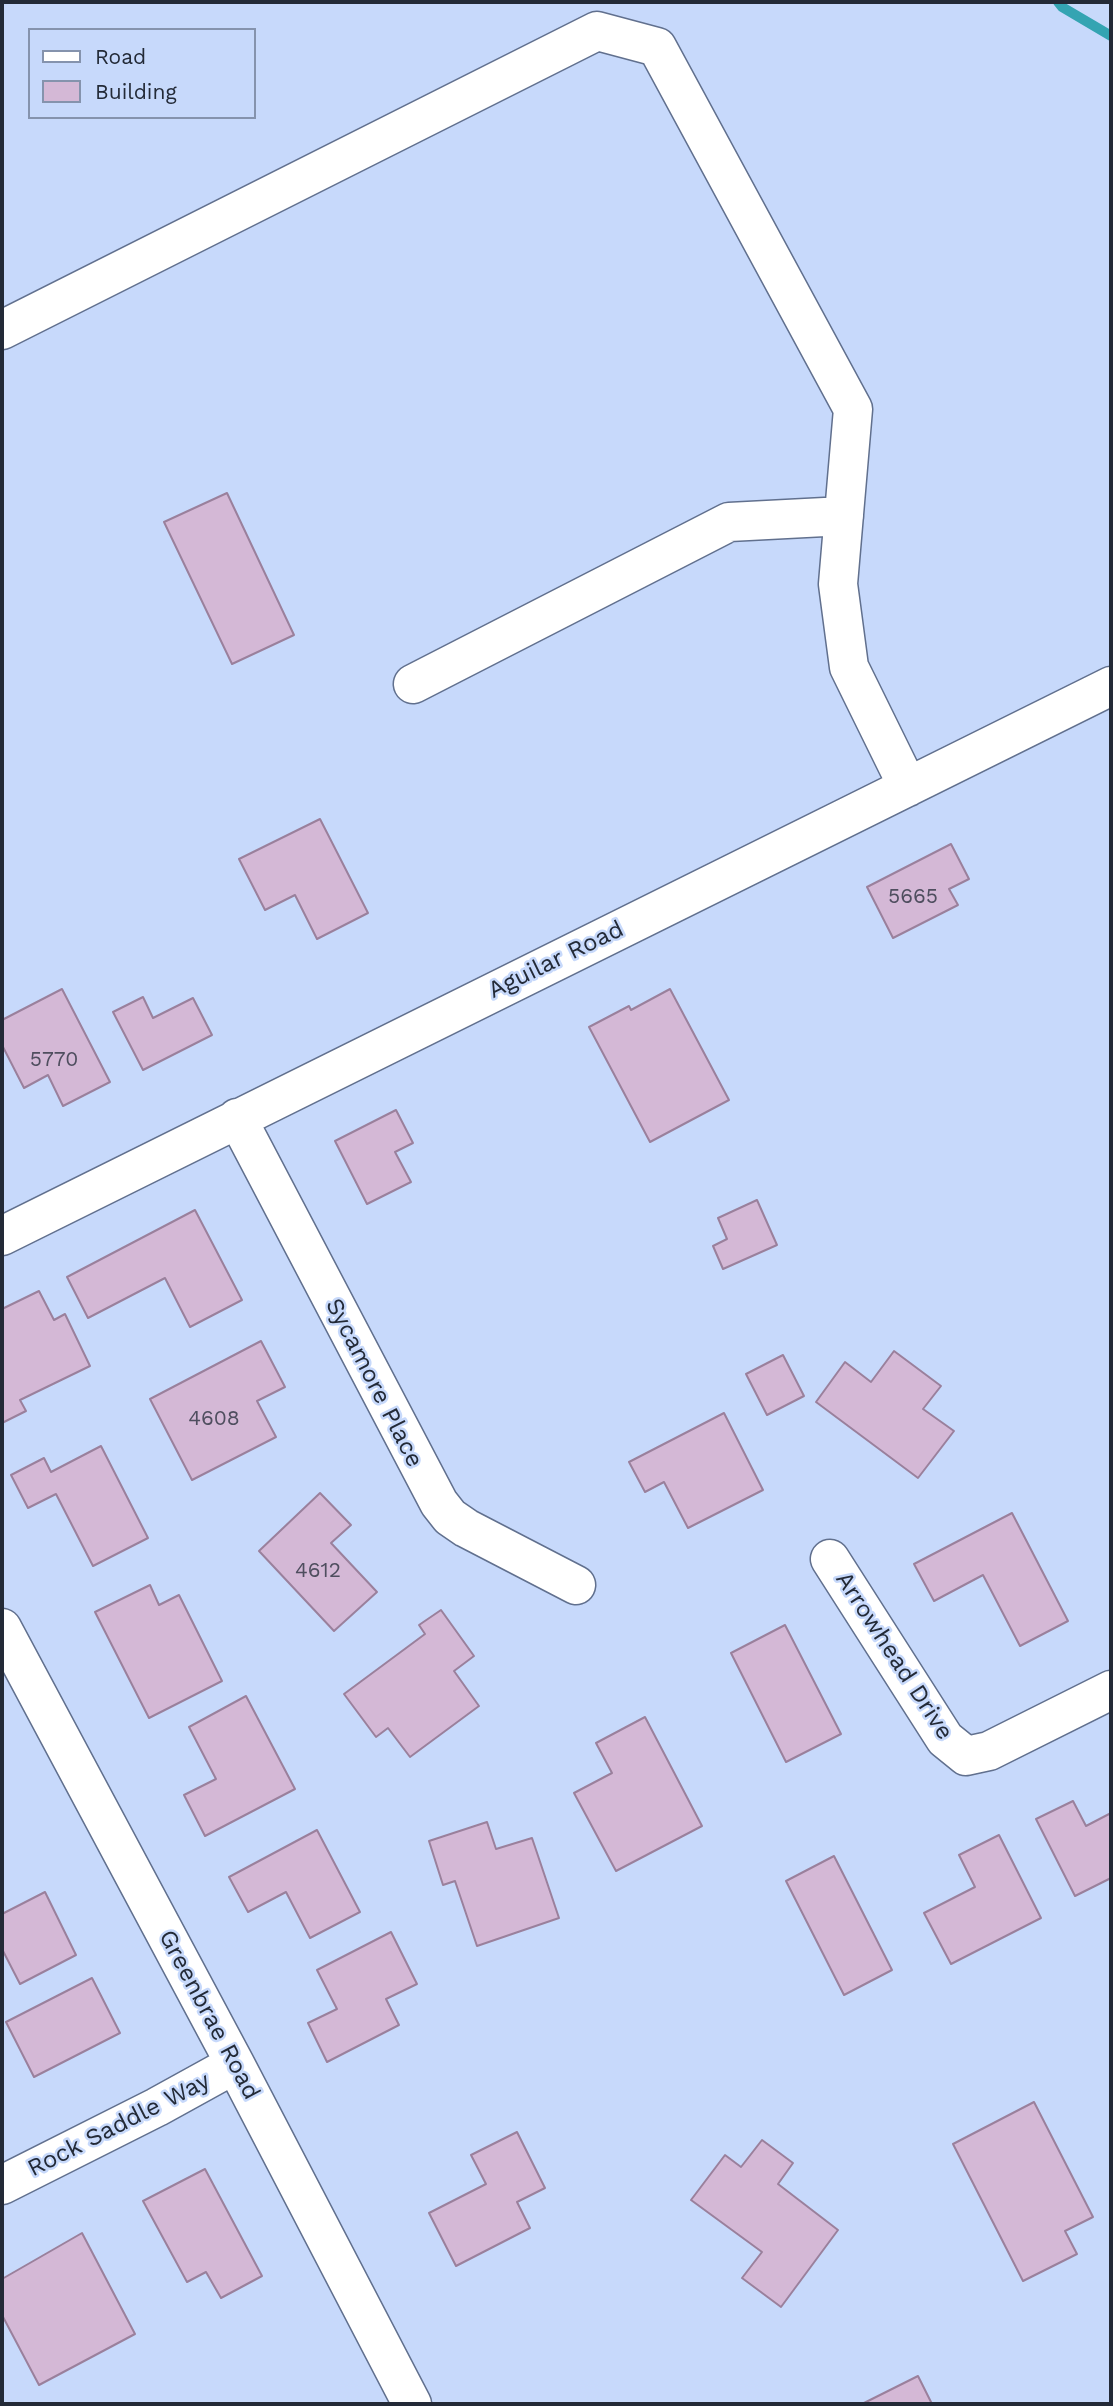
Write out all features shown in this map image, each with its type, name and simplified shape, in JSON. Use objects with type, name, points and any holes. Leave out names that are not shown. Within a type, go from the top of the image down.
[{"type":"street","points":[[2,330],[597,31],[657,47],[853,409],[838,584],[849,667],[908,787]]},
{"type":"street","points":[[413,684],[729,522],[844,516]]},
{"type":"street","name":"Aguilar Road","points":[[2,1236],[1111,686]]},
{"type":"street","name":"Sycamore Place","points":[[237,1118],[439,1503],[450,1517],[466,1528],[576,1585]]},
{"type":"street","name":"Arrowhead Drive","points":[[831,1559],[945,1739],[966,1756],[989,1751],[1111,1690]]},
{"type":"street","name":"Greenbrae Road","points":[[2,1628],[235,2064],[412,2404]]},
{"type":"street","name":"Rock Saddle Way","points":[[2,2185],[157,2107],[235,2064]]},
{"type":"building","points":[[227,493],[294,635],[232,664],[164,522]]},
{"type":"building","points":[[320,819],[368,913],[317,939],[295,895],[265,910],[239,859]]},
{"type":"building","points":[[951,844],[969,879],[949,889],[958,905],[893,938],[867,887]]},
{"type":"building","points":[[62,989],[110,1082],[63,1106],[48,1075],[24,1088],[2,1045],[2,1020]]},
{"type":"building","points":[[670,989],[729,1100],[650,1142],[589,1027],[629,1006],[631,1010]]},
{"type":"building","points":[[143,997],[153,1018],[193,998],[212,1035],[143,1070],[113,1012]]},
{"type":"building","points":[[396,1110],[413,1143],[395,1152],[411,1182],[367,1204],[335,1141]]},
{"type":"building","points":[[757,1200],[777,1245],[723,1269],[713,1246],[727,1239],[718,1218]]},
{"type":"building","points":[[195,1210],[242,1300],[190,1327],[165,1278],[88,1318],[67,1277]]},
{"type":"building","points":[[39,1291],[54,1320],[65,1314],[90,1366],[20,1400],[26,1411],[2,1423],[2,1309]]},
{"type":"building","points":[[261,1341],[285,1387],[257,1401],[276,1437],[192,1480],[150,1399]]},
{"type":"building","points":[[894,1351],[941,1386],[923,1409],[954,1431],[918,1478],[816,1402],[845,1362],[871,1382]]},
{"type":"building","points":[[783,1355],[804,1396],[767,1415],[746,1374]]},
{"type":"building","points":[[724,1413],[763,1490],[688,1528],[664,1482],[645,1492],[629,1462]]},
{"type":"building","points":[[101,1446],[148,1538],[93,1566],[56,1494],[28,1508],[11,1475],[44,1458],[51,1472]]},
{"type":"building","points":[[320,1493],[351,1525],[331,1543],[377,1592],[334,1631],[259,1551]]},
{"type":"building","points":[[1012,1513],[1068,1621],[1020,1646],[983,1575],[934,1601],[914,1564]]},
{"type":"building","points":[[150,1585],[159,1605],[179,1595],[222,1681],[149,1718],[95,1612]]},
{"type":"building","points":[[441,1610],[474,1656],[454,1671],[479,1706],[410,1757],[388,1728],[376,1737],[344,1694],[425,1634],[419,1625]]},
{"type":"building","points":[[785,1625],[841,1734],[786,1762],[731,1653]]},
{"type":"building","points":[[246,1696],[295,1789],[205,1836],[184,1795],[216,1779],[189,1727]]},
{"type":"building","points":[[645,1717],[702,1826],[616,1871],[574,1793],[612,1773],[596,1743]]},
{"type":"building","points":[[1073,1801],[1086,1826],[1111,1813],[1111,1878],[1075,1896],[1036,1819]]},
{"type":"building","points":[[487,1822],[496,1849],[532,1838],[559,1918],[477,1946],[455,1881],[443,1885],[429,1841]]},
{"type":"building","points":[[317,1830],[360,1912],[310,1938],[286,1892],[248,1912],[229,1877]]},
{"type":"building","points":[[999,1835],[1041,1918],[951,1964],[924,1913],[975,1887],[959,1855]]},
{"type":"building","points":[[834,1856],[892,1970],[844,1995],[786,1881]]},
{"type":"building","points":[[45,1892],[76,1955],[20,1984],[2,1949],[2,1914]]},
{"type":"building","points":[[391,1932],[417,1984],[386,1999],[399,2025],[327,2062],[308,2023],[337,2009],[317,1970]]},
{"type":"building","points":[[92,1978],[120,2033],[34,2077],[6,2022]]},
{"type":"building","points":[[1034,2102],[1093,2217],[1065,2231],[1077,2254],[1023,2281],[953,2144]]},
{"type":"building","points":[[517,2132],[545,2188],[517,2202],[530,2228],[456,2266],[429,2213],[486,2184],[471,2155]]},
{"type":"building","points":[[762,2140],[793,2163],[778,2184],[838,2230],[781,2307],[742,2278],[762,2252],[691,2200],[725,2155],[741,2167]]},
{"type":"building","points":[[205,2169],[262,2276],[221,2298],[206,2272],[187,2282],[143,2201]]},
{"type":"building","points":[[82,2233],[135,2334],[39,2385],[2,2315],[2,2279]]},
{"type":"building","points":[[918,2376],[932,2404],[862,2404]]},
{"type":"waterway","points":[[1058,2],[1111,36]]}]
